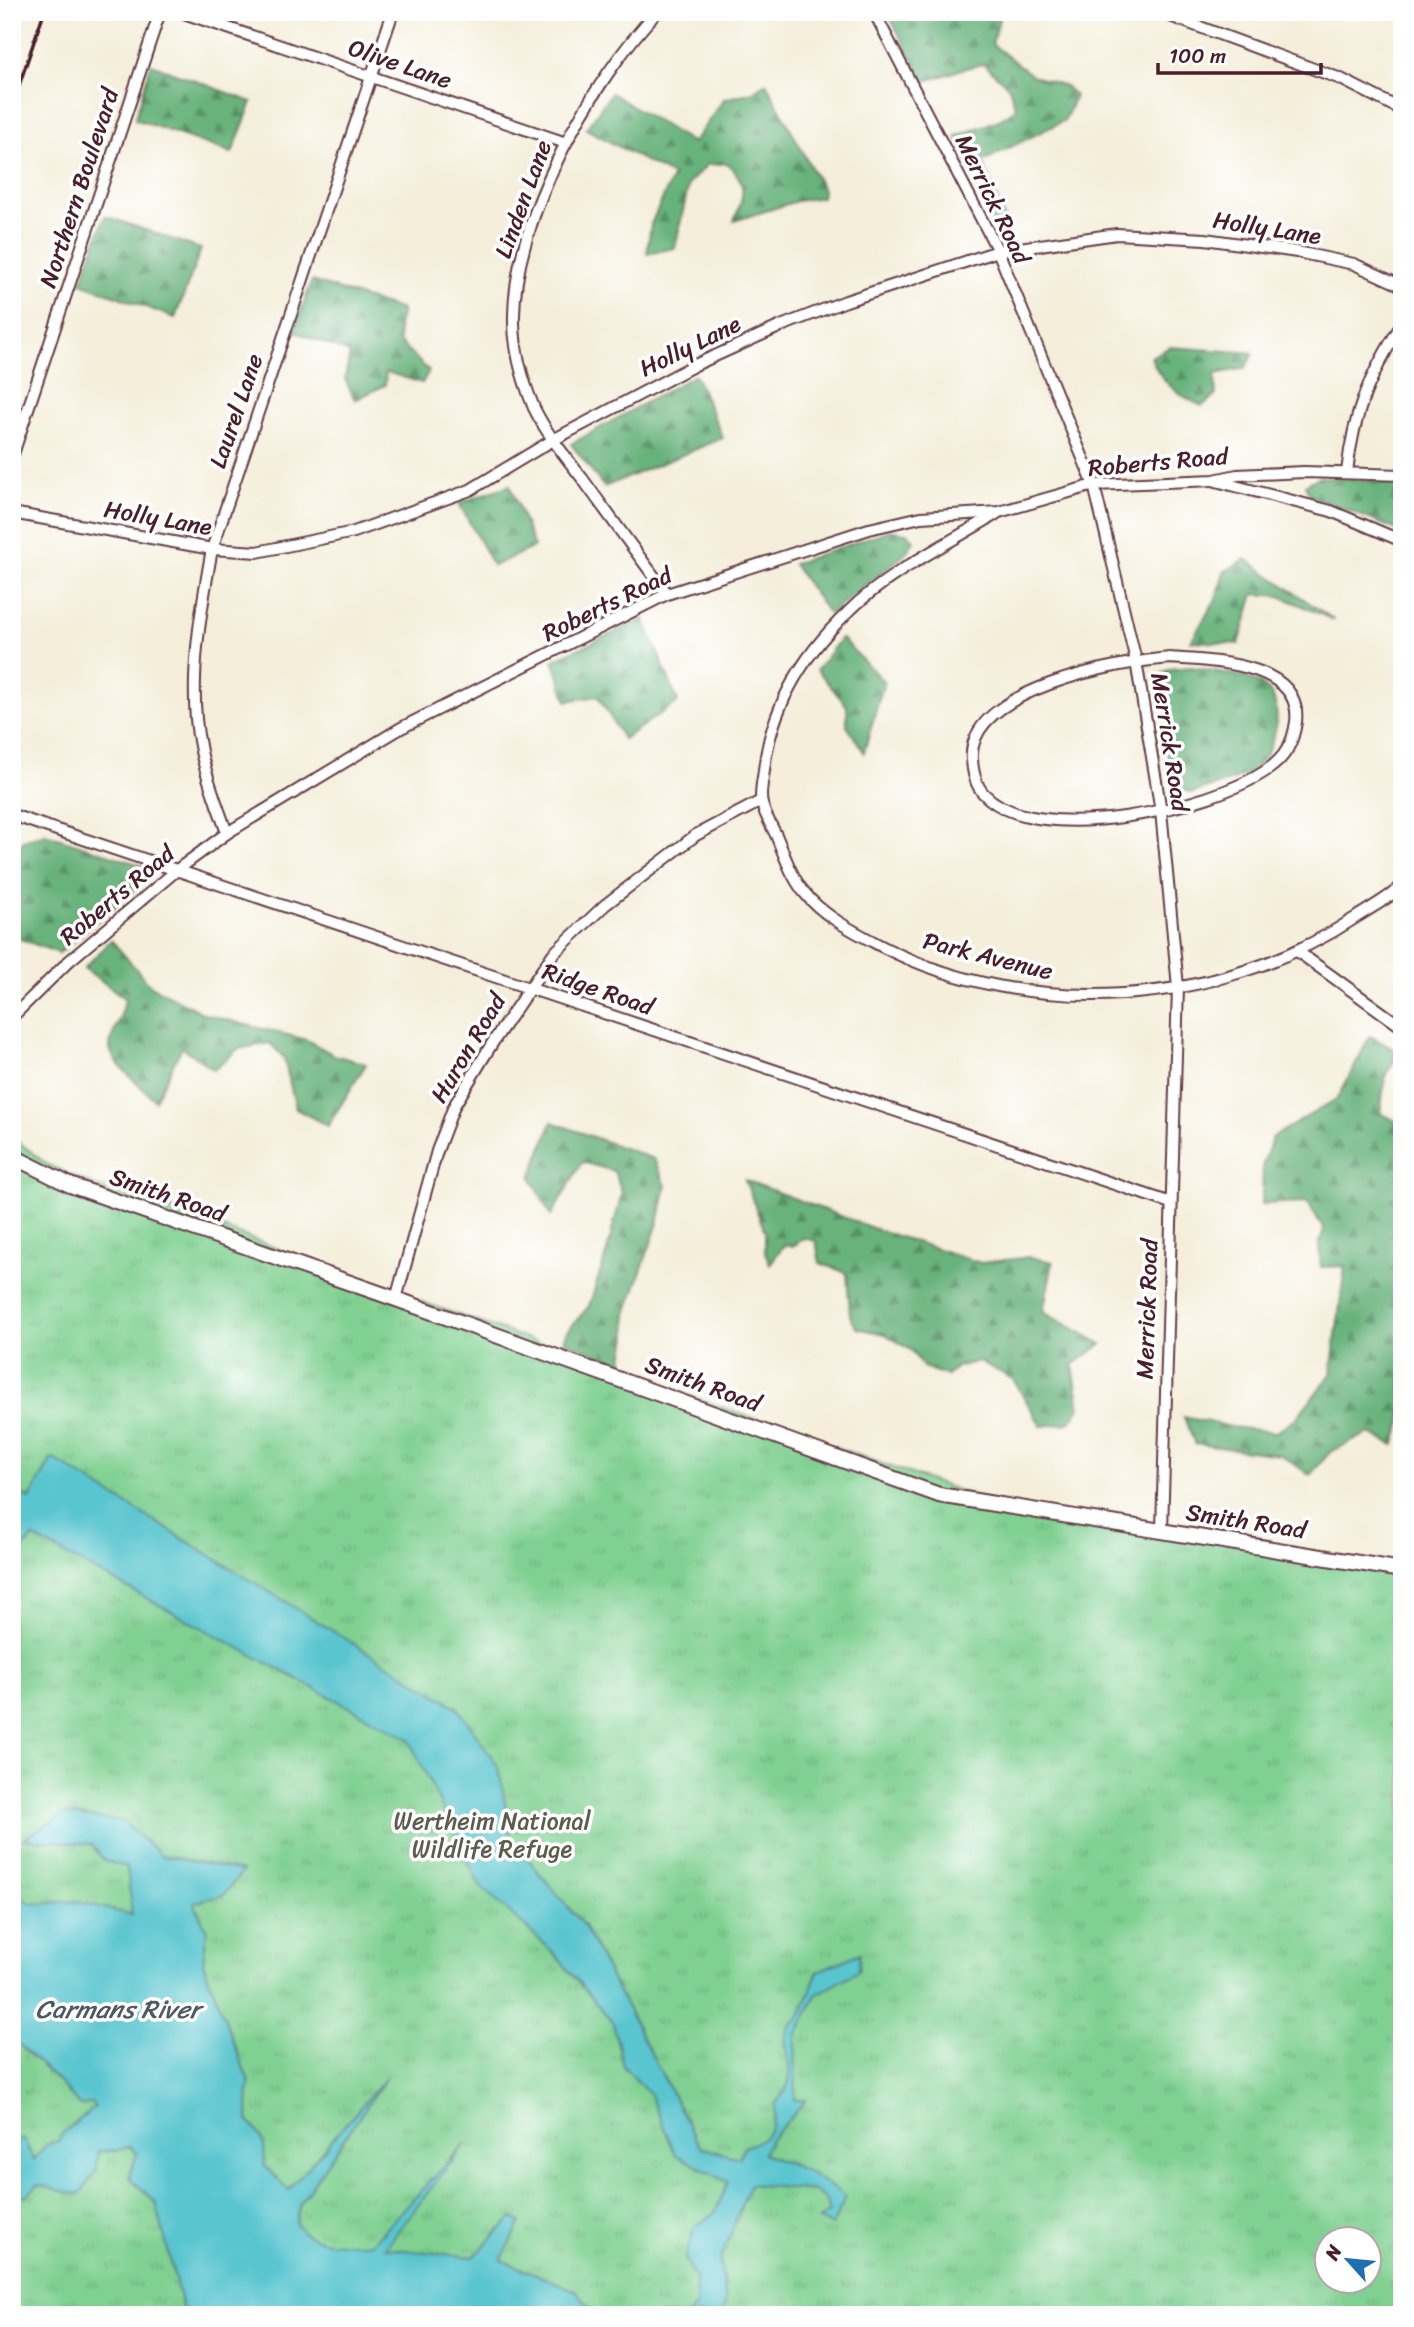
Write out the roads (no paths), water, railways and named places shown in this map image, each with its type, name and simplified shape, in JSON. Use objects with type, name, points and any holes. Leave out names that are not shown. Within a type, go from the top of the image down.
[{"type":"street","name":"Northern Boulevard","points":[[12,457],[160,12]]},
{"type":"street","name":"Olive Lane","points":[[181,12],[566,143]]},
{"type":"street","name":"Laurel Lane","points":[[227,832],[199,745],[196,688],[201,609],[212,549],[393,12]]},
{"type":"street","name":"Linden Lane","points":[[657,12],[611,67],[566,143],[537,211],[518,272],[513,313],[515,345],[535,409],[553,440],[667,594]]},
{"type":"street","name":"Merrick Road","points":[[874,12],[998,251],[1094,485],[1136,661],[1161,811],[1178,987],[1162,1530]]},
{"type":"street","points":[[1159,12],[1341,79],[1402,110]]},
{"type":"street","name":"Holly Lane","points":[[12,513],[212,549],[257,552],[354,532],[470,490],[553,440],[695,365],[781,326],[845,301],[998,251],[1117,234],[1205,239],[1297,252],[1354,264],[1402,286]]},
{"type":"street","points":[[1348,472],[1351,439],[1362,396],[1402,324]]},
{"type":"street","name":"Roberts Road","points":[[12,1017],[69,961],[177,870],[227,832],[401,728],[667,594],[869,529],[921,517],[999,512],[1094,485],[1214,480],[1237,475],[1348,472],[1402,475]]},
{"type":"street","points":[[1214,480],[1331,511],[1402,541]]},
{"type":"street","points":[[761,801],[767,739],[778,706],[810,652],[849,610],[931,553],[999,512]]},
{"type":"street","points":[[1170,658],[1213,662],[1258,671],[1275,678],[1288,689],[1297,716],[1294,738],[1286,754],[1269,769],[1236,788],[1161,811],[1112,820],[1078,821],[1020,813],[997,804],[983,793],[973,775],[972,753],[978,734],[995,715],[1028,694],[1080,673],[1136,661],[1170,658]]},
{"type":"street","name":"Park Avenue","points":[[761,801],[804,892],[826,913],[898,954],[961,976],[1060,995],[1126,995],[1178,987],[1250,970],[1335,932],[1402,886]]},
{"type":"street","name":"Huron Road","points":[[397,1298],[437,1152],[454,1106],[553,954],[605,905],[696,835],[761,801]]},
{"type":"street","name":"Ridge Road","points":[[12,815],[1171,1203]]},
{"type":"street","points":[[1297,951],[1402,1027]]},
{"type":"street","name":"Smith Road","points":[[12,1156],[70,1185],[397,1298],[939,1495],[1402,1570]]},
{"type":"water","points":[[52,1458],[458,1708],[499,1768],[511,1839],[584,1926],[700,2147],[739,2158],[744,2147],[765,2137],[774,2121],[775,2104],[789,2080],[786,2036],[806,2003],[818,1971],[860,1953],[858,1971],[816,1995],[796,2036],[795,2100],[805,2100],[769,2142],[763,2154],[807,2171],[846,2197],[832,2226],[819,2220],[829,2212],[825,2198],[814,2191],[750,2184],[720,2261],[726,2300],[721,2315],[687,2315],[697,2305],[695,2278],[685,2259],[695,2227],[715,2213],[728,2182],[676,2155],[649,2093],[623,2066],[613,2023],[552,1951],[480,1886],[409,1739],[33,1537],[12,1561],[12,1489],[30,1499]]},
{"type":"water","name":"Carmans River","points":[[63,1814],[122,1821],[161,1855],[243,1871],[223,1895],[194,1903],[207,1931],[203,1963],[249,2082],[248,2121],[262,2141],[264,2165],[288,2190],[386,2078],[300,2203],[296,2223],[303,2231],[311,2237],[330,2242],[372,2243],[466,2143],[385,2248],[473,2257],[512,2218],[521,2222],[501,2260],[577,2291],[595,2315],[184,2315],[156,2203],[129,2177],[137,2154],[129,2146],[117,2151],[98,2151],[97,2170],[79,2195],[38,2185],[26,2196],[12,2191],[12,2146],[23,2139],[34,2160],[46,2145],[58,2141],[62,2134],[95,2107],[92,2103],[80,2106],[60,2083],[12,2038],[12,1891],[32,1904],[77,1901],[132,1915],[127,1867],[105,1861],[91,1844],[23,1839]]},
{"type":"railway","points":[[12,106],[44,12]]},
{"type":"park label","name":"Wertheim National Wildlife Refuge","points":[[492,1835]]}]
